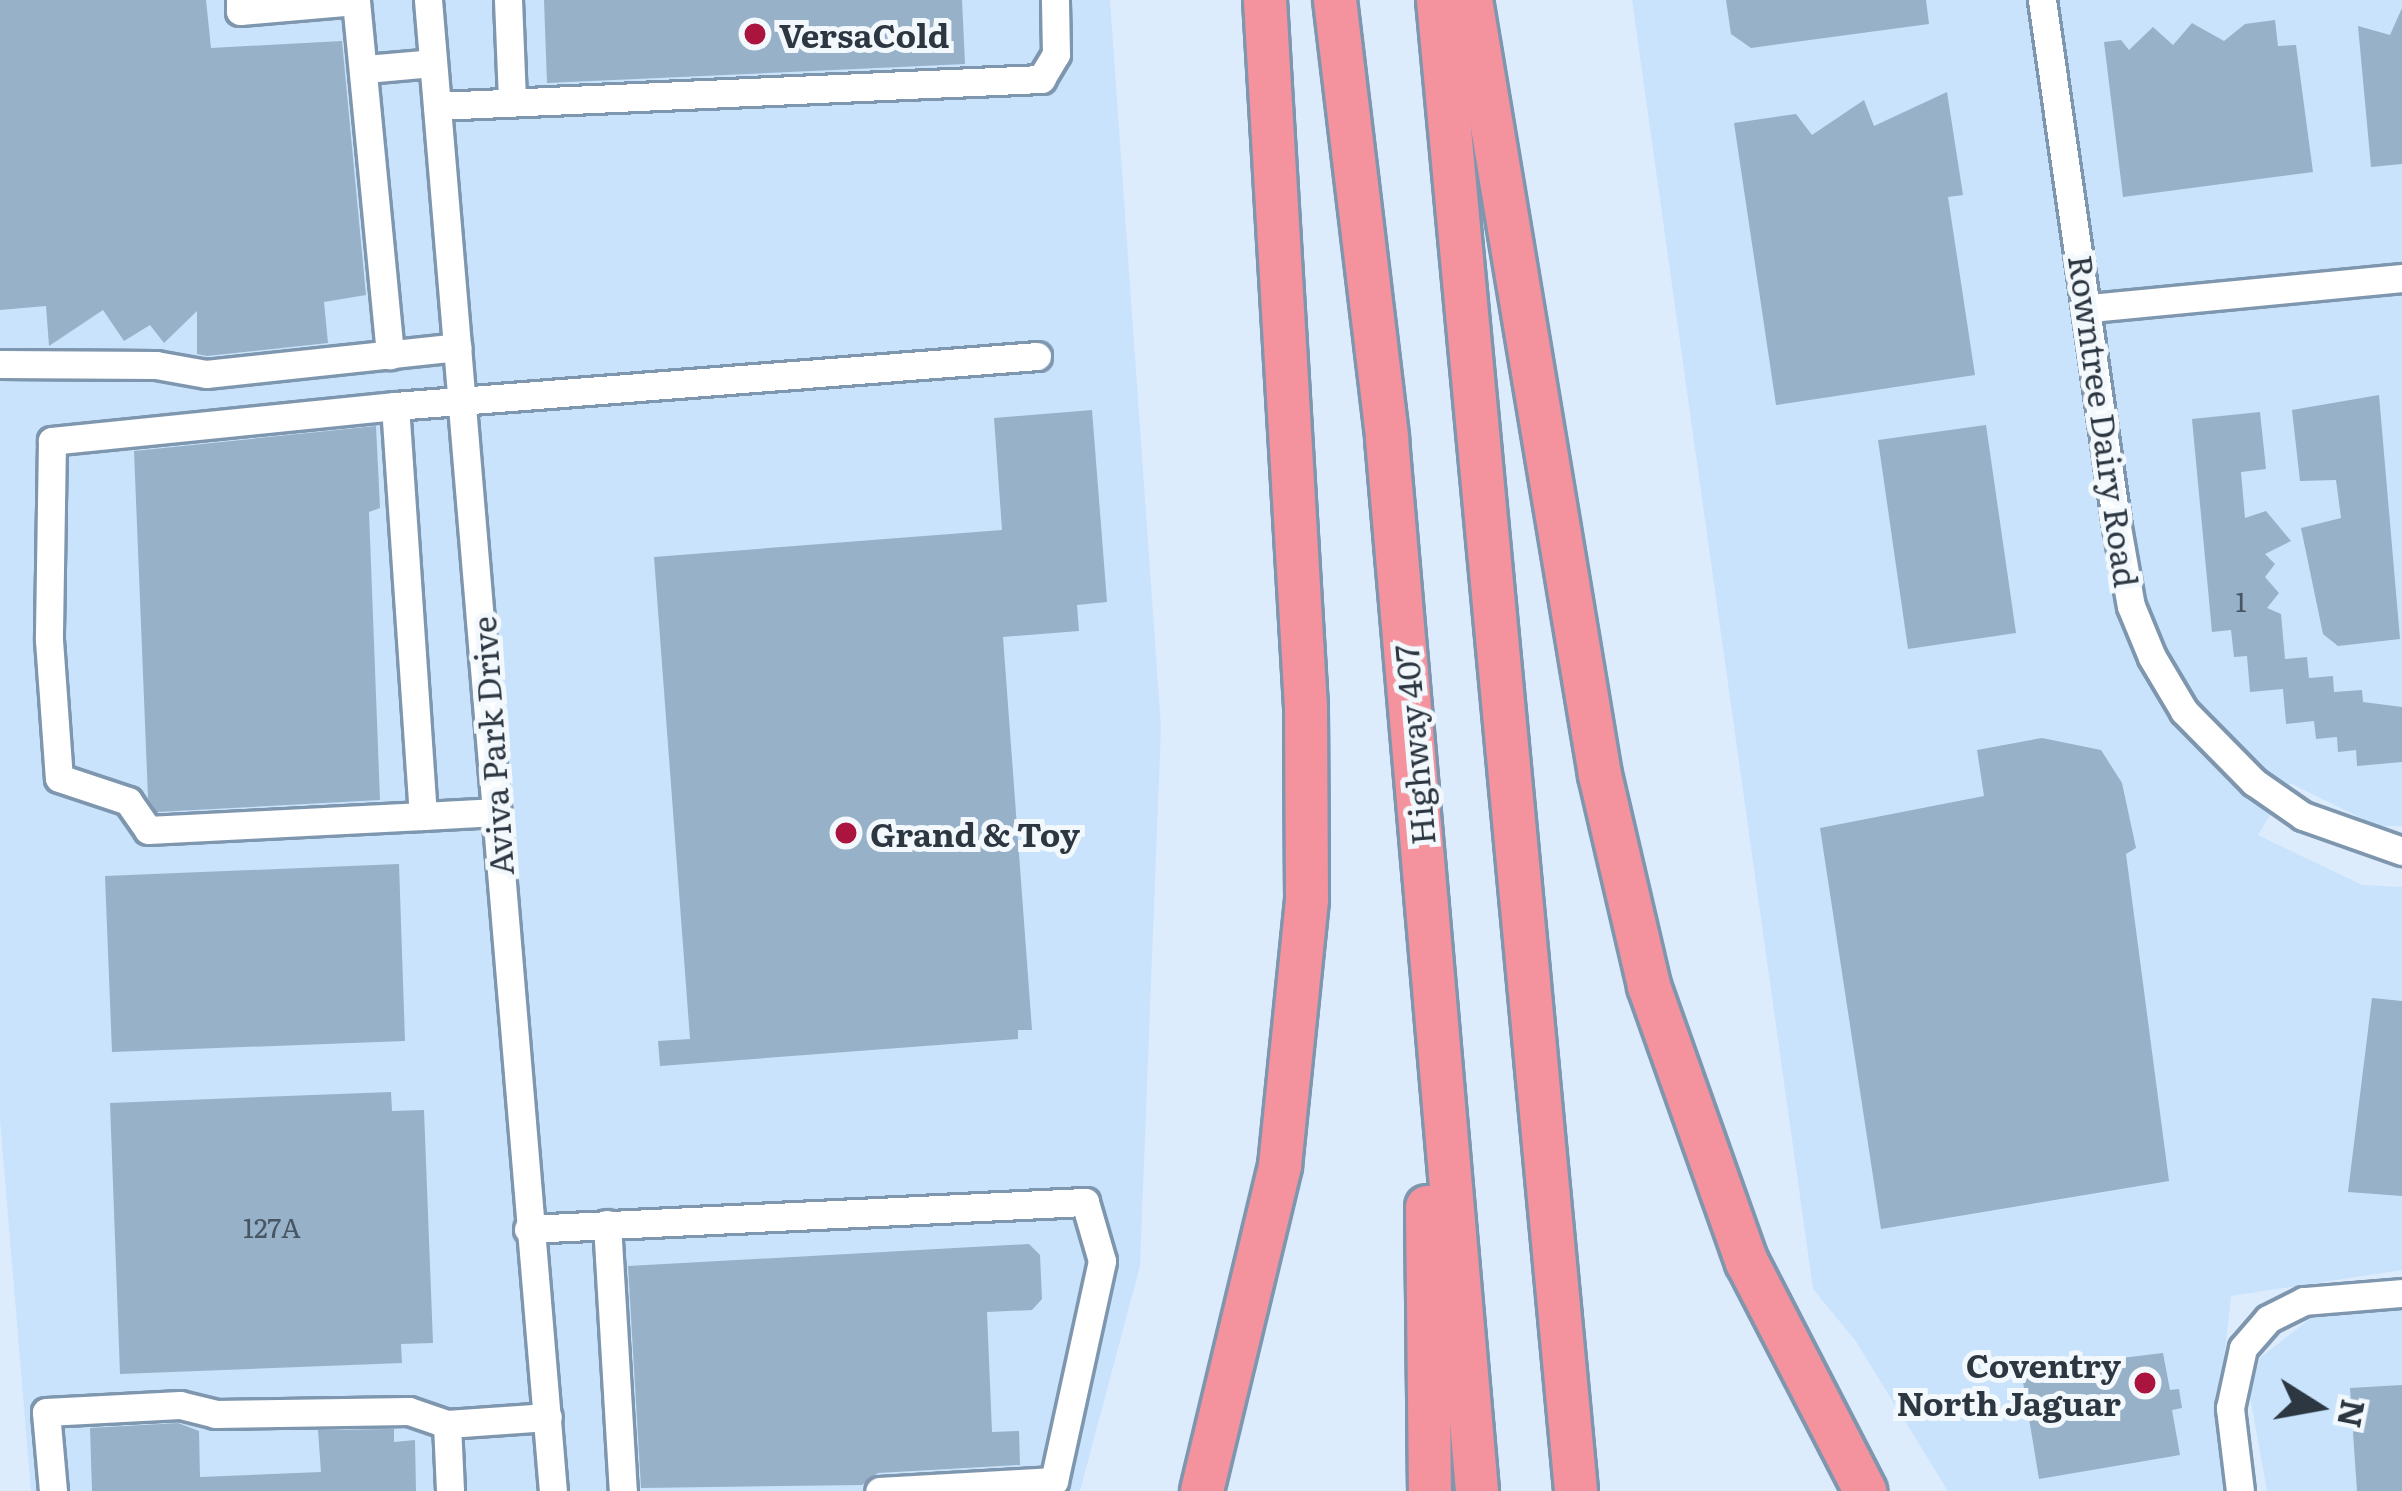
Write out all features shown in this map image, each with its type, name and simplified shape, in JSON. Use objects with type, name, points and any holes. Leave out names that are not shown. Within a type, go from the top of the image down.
[{"type":"highway","points":[[1202,1491],[1280,1166],[1307,899],[1306,707],[1265,0]]},
{"type":"highway","name":"Highway 407","points":[[1335,0],[1387,440],[1477,1491]]},
{"type":"highway","points":[[1438,0],[1576,1491]]},
{"type":"highway","points":[[1471,0],[1600,775],[1649,986],[1747,1262],[1865,1491]]},
{"type":"highway","points":[[1421,834],[1430,1491]]},
{"type":"highway","points":[[1536,1030],[1604,1491]]},
{"type":"street","points":[[240,0],[240,11],[356,1],[390,355]]},
{"type":"street","name":"Aviva Park Drive","points":[[428,0],[553,1491]]},
{"type":"street","points":[[508,0],[512,100]]},
{"type":"street","points":[[437,106],[1041,79],[1056,54],[1055,0]]},
{"type":"street","name":"Rowntree Dairy Road","points":[[2042,0],[2091,308],[2116,527],[2131,606],[2152,657],[2184,711],[2254,782],[2303,816],[2402,851]]},
{"type":"street","points":[[365,69],[433,63]]},
{"type":"street","points":[[2091,308],[2402,278]]},
{"type":"street","points":[[0,364],[157,365],[206,374],[458,347]]},
{"type":"street","points":[[497,812],[148,830],[128,801],[59,778],[51,663],[52,441],[395,406],[463,406],[1037,356]]},
{"type":"street","points":[[395,406],[423,816]]},
{"type":"street","points":[[528,1228],[1085,1202],[1102,1261],[1054,1481],[879,1491]]},
{"type":"street","points":[[607,1224],[623,1491]]},
{"type":"street","points":[[2240,1491],[2230,1408],[2243,1348],[2268,1319],[2304,1301],[2402,1293]]},
{"type":"street","points":[[53,1491],[46,1412],[180,1405],[215,1414],[409,1411],[447,1424],[548,1417]]},
{"type":"street","points":[[447,1424],[450,1491]]},
{"type":"shaded area","points":[[0,0],[1110,0],[1161,727],[1140,1266],[1080,1491],[31,1491],[0,1120]]},
{"type":"shaded area","points":[[1632,0],[2402,0],[2402,826],[2377,826],[2290,783],[2258,835],[2362,885],[2402,887],[2402,1270],[2231,1296],[2217,1423],[2229,1491],[1948,1491],[1855,1340],[1813,1289]]},
{"type":"shaded area","points":[[2402,1309],[2402,1491],[2267,1491],[2249,1391],[2261,1357],[2311,1318]]},
{"type":"building","points":[[0,0],[206,0],[211,48],[342,41],[366,295],[324,302],[328,343],[207,356],[197,354],[197,311],[164,343],[150,325],[124,341],[103,310],[49,346],[46,306],[0,310]]},
{"type":"building","name":"VersaCold","points":[[544,0],[962,0],[965,64],[547,83]]},
{"type":"building","points":[[1726,0],[1926,0],[1929,24],[1751,48],[1731,34]]},
{"type":"building","points":[[2402,8],[2402,164],[2371,167],[2358,26],[2390,35]]},
{"type":"building","points":[[2275,20],[2278,46],[2296,45],[2313,172],[2123,197],[2104,42],[2121,40],[2129,50],[2153,27],[2173,45],[2192,23],[2224,41],[2245,24]]},
{"type":"building","points":[[1947,92],[1963,195],[1948,197],[1975,375],[1776,405],[1734,123],[1796,114],[1812,135],[1864,100],[1874,126]]},
{"type":"building","points":[[2379,395],[2400,639],[2338,646],[2323,634],[2301,528],[2341,518],[2336,480],[2300,481],[2292,410]]},
{"type":"building","name":"Grand & Toy","points":[[1092,410],[1107,602],[1077,605],[1079,631],[1003,637],[1032,1030],[1018,1030],[1018,1039],[660,1066],[658,1041],[690,1039],[654,557],[1002,530],[994,418]]},
{"type":"building","points":[[2260,412],[2266,469],[2241,472],[2245,518],[2266,511],[2291,541],[2265,554],[2275,564],[2265,577],[2279,593],[2267,608],[2281,614],[2285,659],[2307,657],[2309,678],[2333,676],[2334,692],[2362,690],[2363,702],[2402,707],[2402,762],[2357,766],[2356,750],[2338,752],[2337,737],[2316,739],[2314,721],[2286,724],[2283,689],[2250,692],[2247,656],[2234,657],[2231,630],[2212,632],[2192,419]]},
{"type":"building","points":[[1986,425],[2016,633],[1908,649],[1878,440]]},
{"type":"building","points":[[376,426],[380,508],[369,512],[380,800],[157,812],[148,798],[134,451]]},
{"type":"building","points":[[2042,738],[2101,750],[2122,783],[2136,848],[2126,854],[2169,1181],[1881,1229],[1820,828],[1984,796],[1977,750]]},
{"type":"building","points":[[399,864],[405,1041],[112,1052],[105,876]]},
{"type":"building","points":[[2372,998],[2402,1001],[2402,1196],[2348,1192]]},
{"type":"building","points":[[391,1092],[392,1111],[424,1110],[433,1343],[401,1344],[402,1363],[120,1374],[110,1103]]},
{"type":"building","points":[[1029,1244],[1040,1255],[1042,1299],[1032,1310],[987,1312],[992,1432],[1019,1431],[1020,1465],[878,1473],[862,1485],[641,1488],[628,1266]]},
{"type":"building","points":[[2163,1353],[2170,1390],[2179,1389],[2182,1408],[2172,1410],[2180,1455],[2039,1479],[2021,1370]]},
{"type":"building","points":[[2402,1385],[2402,1491],[2357,1491],[2350,1388]]},
{"type":"building","points":[[178,1423],[199,1431],[200,1477],[321,1472],[318,1430],[394,1429],[394,1442],[415,1440],[416,1491],[92,1491],[90,1428]]},
{"type":"place","name":"VersaCold","points":[[755,34]]},
{"type":"place","name":"Grand & Toy","points":[[846,833]]},
{"type":"place","name":"Coventry North Jaguar","points":[[2145,1383]]}]
